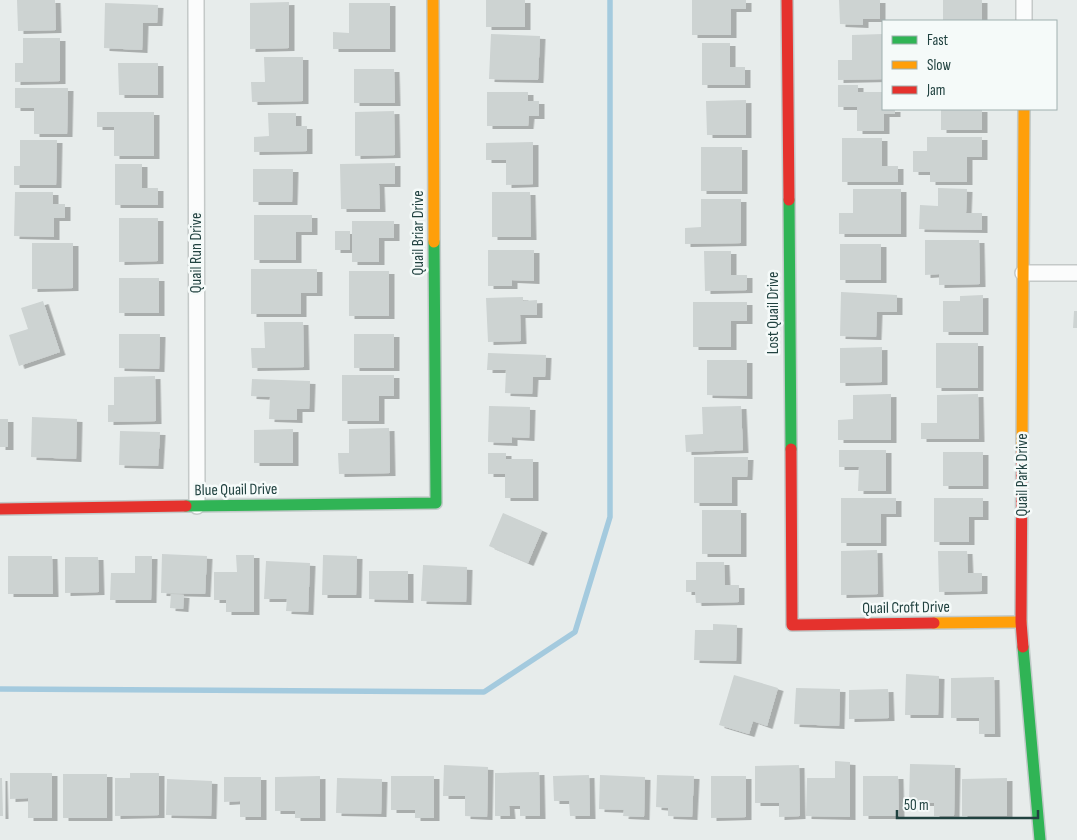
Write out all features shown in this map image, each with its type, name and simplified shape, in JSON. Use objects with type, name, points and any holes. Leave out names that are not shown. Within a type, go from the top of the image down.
[{"type":"street","name":"Quail Run Drive","points":[[196,0],[197,506]]},
{"type":"street","name":"Quail Briar Drive","points":[[433,0],[436,466]]},
{"type":"street","name":"Lost Quail Drive","points":[[787,0],[792,625]]},
{"type":"street","points":[[1024,0],[1024,20]]},
{"type":"street","name":"Quail Park Drive","points":[[1024,110],[1021,622],[1040,840]]},
{"type":"street","points":[[1023,273],[1077,273]]},
{"type":"street","name":"Blue Quail Drive","points":[[0,509],[436,503],[436,466]]},
{"type":"street","name":"Quail Croft Drive","points":[[792,625],[1021,622]]},
{"type":"building","points":[[17,0],[55,0],[56,30],[18,31]]},
{"type":"building","points":[[486,0],[525,0],[525,27],[486,27]]},
{"type":"building","points":[[692,0],[746,0],[746,9],[731,9],[731,35],[692,35]]},
{"type":"building","points":[[839,0],[880,0],[880,19],[863,19],[863,25],[840,24]]},
{"type":"building","points":[[943,0],[982,0],[982,20],[943,20]]},
{"type":"building","points":[[289,2],[289,48],[250,49],[250,3]]},
{"type":"building","points":[[105,3],[158,5],[157,23],[143,23],[142,50],[104,48]]},
{"type":"building","points":[[349,3],[390,3],[390,49],[333,49],[333,32],[349,33]]},
{"type":"building","points":[[491,34],[540,36],[538,80],[489,79]]},
{"type":"building","points":[[882,34],[882,79],[838,80],[838,60],[852,60],[852,35]]},
{"type":"building","points":[[23,38],[60,38],[60,81],[15,82],[15,63],[23,63]]},
{"type":"building","points":[[702,43],[730,43],[730,67],[745,67],[745,85],[702,85]]},
{"type":"building","points":[[264,57],[303,57],[303,101],[252,102],[251,82],[265,82]]},
{"type":"building","points":[[118,63],[158,63],[158,95],[119,95]]},
{"type":"building","points":[[354,69],[394,69],[395,103],[354,103]]},
{"type":"building","points":[[838,85],[858,85],[858,92],[882,92],[882,110],[895,110],[895,114],[884,114],[884,131],[857,131],[857,107],[838,107]]},
{"type":"building","points":[[15,88],[68,88],[67,134],[34,134],[34,108],[15,108]]},
{"type":"building","points":[[487,92],[528,92],[528,101],[539,101],[539,116],[529,116],[528,126],[487,126]]},
{"type":"building","points":[[746,100],[746,135],[707,135],[706,101]]},
{"type":"building","points":[[941,110],[982,110],[982,130],[941,130]]},
{"type":"building","points":[[394,111],[395,155],[355,156],[355,112]]},
{"type":"building","points":[[97,112],[154,112],[154,156],[114,156],[114,127],[97,127]]},
{"type":"building","points":[[268,113],[296,113],[296,126],[307,126],[307,151],[254,152],[254,137],[269,136]]},
{"type":"building","points":[[927,137],[982,137],[982,157],[967,157],[967,182],[930,182],[930,172],[913,172],[913,151],[927,151]]},
{"type":"building","points":[[842,138],[882,138],[882,166],[898,166],[898,182],[842,182]]},
{"type":"building","points":[[20,140],[57,140],[56,185],[14,185],[14,166],[20,166]]},
{"type":"building","points":[[533,142],[533,184],[506,185],[506,160],[486,160],[486,143]]},
{"type":"building","points":[[701,147],[742,147],[742,191],[701,191]]},
{"type":"building","points":[[395,163],[395,184],[379,184],[380,209],[341,209],[340,164]]},
{"type":"building","points":[[115,164],[142,164],[142,188],[158,188],[158,205],[115,205]]},
{"type":"building","points":[[253,169],[293,169],[292,202],[253,202]]},
{"type":"building","points":[[938,188],[967,189],[966,213],[982,213],[982,230],[919,229],[920,205],[938,206]]},
{"type":"building","points":[[853,189],[901,189],[901,234],[839,234],[839,213],[853,213]]},
{"type":"building","points":[[15,192],[53,192],[53,204],[65,204],[65,218],[54,218],[54,237],[14,236]]},
{"type":"building","points":[[492,192],[530,192],[531,237],[492,237]]},
{"type":"building","points":[[701,199],[741,199],[741,243],[685,244],[685,228],[701,227]]},
{"type":"building","points":[[254,215],[312,215],[312,232],[296,232],[296,260],[254,260]]},
{"type":"building","points":[[119,218],[158,218],[158,261],[119,262]]},
{"type":"building","points":[[352,221],[394,221],[394,238],[379,238],[379,262],[352,262]]},
{"type":"building","points":[[335,231],[350,231],[350,250],[335,250]]},
{"type":"building","points":[[925,240],[979,240],[980,284],[939,285],[939,274],[925,275]]},
{"type":"building","points":[[32,243],[73,243],[73,288],[32,289]]},
{"type":"building","points":[[840,244],[881,244],[881,280],[840,280]]},
{"type":"building","points":[[488,250],[534,250],[534,281],[512,280],[512,286],[488,286]]},
{"type":"building","points":[[704,251],[731,251],[731,275],[747,275],[747,290],[705,291]]},
{"type":"building","points":[[251,269],[317,269],[317,293],[301,293],[301,314],[251,314]]},
{"type":"building","points":[[349,271],[389,271],[389,316],[349,316]]},
{"type":"building","points":[[119,278],[159,278],[159,313],[119,313]]},
{"type":"building","points":[[841,292],[897,295],[897,312],[877,312],[876,337],[840,336]]},
{"type":"building","points":[[983,295],[983,332],[943,332],[943,301],[960,301],[960,296]]},
{"type":"building","points":[[523,297],[523,301],[537,300],[537,315],[520,315],[521,341],[488,342],[486,298]]},
{"type":"building","points":[[43,301],[60,352],[19,366],[9,335],[28,329],[21,308]]},
{"type":"building","points":[[693,302],[747,302],[747,321],[731,321],[731,347],[693,347]]},
{"type":"building","points":[[1074,311],[1077,311],[1077,328],[1073,328]]},
{"type":"building","points":[[264,322],[303,322],[304,367],[252,368],[251,348],[265,348]]},
{"type":"building","points":[[119,334],[160,334],[159,369],[119,368]]},
{"type":"building","points":[[354,334],[394,334],[394,368],[354,368]]},
{"type":"building","points":[[936,343],[978,343],[978,388],[936,388]]},
{"type":"building","points":[[882,347],[882,382],[840,383],[840,348]]},
{"type":"building","points":[[488,353],[546,355],[545,377],[533,377],[532,394],[505,393],[506,370],[487,370]]},
{"type":"building","points":[[707,360],[747,360],[747,396],[707,395]]},
{"type":"building","points":[[342,375],[394,375],[394,396],[379,396],[379,421],[342,421]]},
{"type":"building","points":[[155,376],[156,421],[108,422],[108,405],[114,405],[114,377]]},
{"type":"building","points":[[252,379],[310,381],[309,409],[297,409],[297,420],[269,419],[270,397],[251,396]]},
{"type":"building","points":[[891,394],[891,440],[838,440],[838,420],[853,419],[853,395]]},
{"type":"building","points":[[978,394],[979,439],[921,439],[921,423],[937,423],[937,395]]},
{"type":"building","points":[[489,406],[530,407],[529,438],[512,437],[512,443],[488,442]]},
{"type":"building","points":[[741,406],[743,450],[686,452],[685,435],[703,434],[702,407]]},
{"type":"building","points":[[32,417],[77,419],[76,459],[31,457]]},
{"type":"building","points":[[0,419],[8,419],[8,447],[0,447]]},
{"type":"building","points":[[389,428],[390,473],[339,474],[338,453],[349,453],[349,429]]},
{"type":"building","points":[[293,429],[293,463],[254,463],[254,430]]},
{"type":"building","points":[[120,431],[160,432],[158,466],[119,465]]},
{"type":"building","points":[[839,450],[886,450],[886,491],[858,491],[859,467],[839,467]]},
{"type":"building","points":[[943,452],[983,452],[983,486],[943,486]]},
{"type":"building","points":[[488,453],[506,453],[506,459],[533,459],[533,498],[505,498],[505,474],[488,474]]},
{"type":"building","points":[[694,457],[748,457],[747,477],[732,477],[732,503],[694,503]]},
{"type":"building","points":[[841,498],[896,498],[896,514],[881,514],[881,543],[841,543]]},
{"type":"building","points":[[934,498],[983,498],[983,517],[969,517],[969,542],[934,542]]},
{"type":"building","points":[[702,510],[741,510],[741,554],[702,554]]},
{"type":"building","points":[[503,513],[542,530],[528,563],[489,546]]},
{"type":"building","points":[[877,550],[878,594],[841,595],[841,551]]},
{"type":"building","points":[[938,551],[967,551],[968,573],[982,573],[982,591],[939,592]]},
{"type":"building","points":[[162,554],[207,556],[205,594],[161,593]]},
{"type":"building","points":[[236,555],[254,555],[254,612],[226,612],[226,600],[214,600],[214,572],[237,572]]},
{"type":"building","points":[[323,555],[357,556],[356,595],[322,595]]},
{"type":"building","points":[[8,556],[52,556],[53,594],[8,594]]},
{"type":"building","points":[[135,556],[152,556],[151,600],[110,600],[111,573],[135,573]]},
{"type":"building","points":[[65,557],[98,557],[99,592],[65,593]]},
{"type":"building","points":[[266,561],[310,563],[308,612],[286,611],[287,599],[264,599]]},
{"type":"building","points":[[696,562],[724,562],[725,585],[739,585],[739,602],[696,603],[695,592],[686,592],[686,580],[696,580]]},
{"type":"building","points":[[423,565],[467,567],[466,602],[421,601]]},
{"type":"building","points":[[369,571],[408,571],[408,600],[369,599]]},
{"type":"building","points":[[171,594],[184,595],[183,609],[170,608]]},
{"type":"building","points":[[713,624],[737,625],[736,661],[694,660],[695,630],[713,630]]},
{"type":"building","points":[[906,674],[939,676],[938,715],[905,715]]},
{"type":"building","points":[[734,675],[778,688],[767,726],[753,721],[749,734],[719,725]]},
{"type":"building","points":[[994,677],[995,734],[979,734],[979,718],[951,718],[951,678]]},
{"type":"building","points":[[796,688],[840,689],[839,726],[794,724]]},
{"type":"building","points":[[888,689],[889,718],[849,719],[849,690]]},
{"type":"building","points":[[835,761],[850,762],[850,817],[806,816],[807,778],[835,778]]},
{"type":"building","points":[[910,764],[955,765],[954,816],[934,816],[934,803],[909,803]]},
{"type":"building","points":[[444,765],[488,767],[487,817],[465,816],[465,796],[443,796]]},
{"type":"building","points":[[799,765],[800,816],[779,817],[779,803],[755,803],[755,766]]},
{"type":"building","points":[[539,772],[540,816],[520,816],[520,806],[509,806],[510,816],[495,816],[495,773]]},
{"type":"building","points":[[10,773],[52,773],[52,818],[28,818],[28,798],[10,799]]},
{"type":"building","points":[[130,773],[159,773],[159,815],[115,816],[115,778],[130,778]]},
{"type":"building","points":[[63,774],[107,774],[107,818],[63,818]]},
{"type":"building","points":[[589,775],[590,816],[570,816],[569,801],[554,801],[553,776]]},
{"type":"building","points":[[600,775],[645,777],[644,817],[623,816],[624,810],[599,809]]},
{"type":"building","points":[[657,775],[694,776],[692,817],[668,816],[668,808],[656,807]]},
{"type":"building","points":[[320,776],[320,818],[295,818],[295,811],[275,811],[275,777]]},
{"type":"building","points":[[391,776],[434,776],[434,818],[415,818],[415,810],[391,810]]},
{"type":"building","points":[[711,776],[746,776],[746,817],[711,818]]},
{"type":"building","points":[[863,776],[898,776],[899,816],[863,816]]},
{"type":"building","points":[[224,777],[261,777],[261,817],[240,817],[240,801],[224,802]]},
{"type":"building","points":[[0,778],[2,778],[3,816],[0,816]]},
{"type":"building","points":[[337,778],[382,779],[381,814],[336,813]]},
{"type":"building","points":[[1007,778],[1007,816],[962,816],[962,779]]},
{"type":"building","points":[[167,779],[212,781],[211,816],[166,815]]},
{"type":"waterway","points":[[0,689],[484,692],[575,632],[610,517],[610,0]]},
{"type":"traffic: fast","points":[[789,200],[791,449]]},
{"type":"traffic: fast","points":[[186,506],[436,503],[434,242]]},
{"type":"traffic: fast","points":[[1023,647],[1040,840]]},
{"type":"traffic: slow","points":[[433,0],[434,242]]},
{"type":"traffic: slow","points":[[1022,452],[1024,110]]},
{"type":"traffic: slow","points":[[934,623],[1021,622]]},
{"type":"traffic: jam","points":[[787,0],[789,200]]},
{"type":"traffic: jam","points":[[791,449],[792,625],[934,623]]},
{"type":"traffic: jam","points":[[1022,452],[1021,622],[1023,647]]},
{"type":"traffic: jam","points":[[0,509],[186,506]]}]
